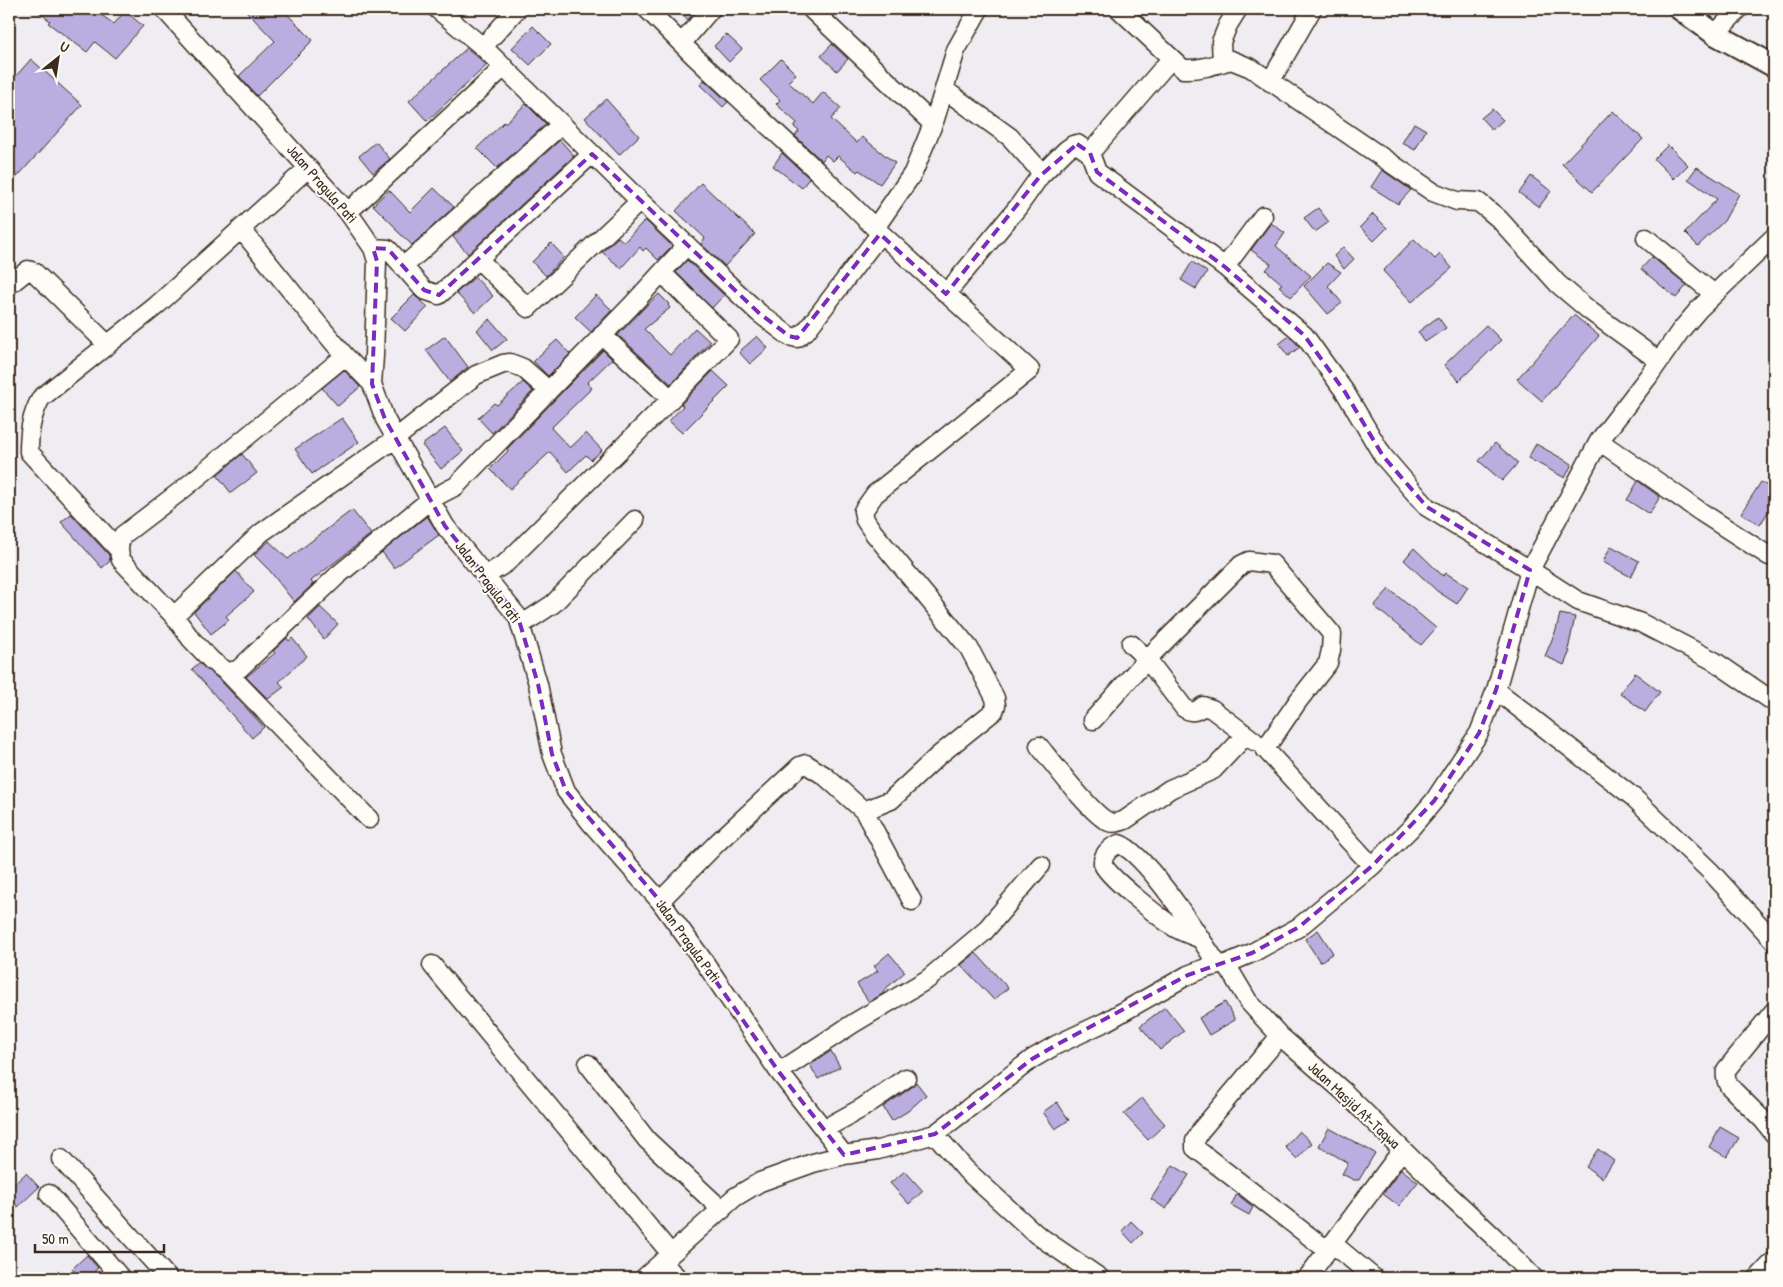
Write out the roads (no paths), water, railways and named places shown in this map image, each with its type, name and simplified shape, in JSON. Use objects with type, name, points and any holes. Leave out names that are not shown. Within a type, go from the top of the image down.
[{"type":"main road","points":[[1680,9],[1715,34],[1774,66]]},
{"type":"street","name":"Jalan Pragula Pati","points":[[164,9],[348,212],[373,248],[377,261],[372,384],[385,419],[445,526],[518,617],[538,684],[552,754],[566,791],[591,823],[660,901],[780,1072],[844,1155]]},
{"type":"street","points":[[437,9],[483,47],[640,201],[759,312],[789,336],[797,338],[806,331],[878,231],[912,173],[933,124],[956,50],[979,9]]},
{"type":"street","points":[[483,47],[518,9]]},
{"type":"street","points":[[647,9],[817,170],[878,231],[1030,370],[875,494],[863,512],[865,520],[873,532],[969,648],[995,698],[996,705],[992,714],[938,756],[891,800],[864,811]]},
{"type":"street","points":[[682,43],[711,9]]},
{"type":"street","points":[[811,9],[933,124]]},
{"type":"street","points":[[1119,9],[1182,69],[1194,70],[1231,60],[1251,68],[1433,192],[1457,201],[1478,202],[1499,219],[1558,284],[1590,311],[1659,361]]},
{"type":"street","points":[[1222,62],[1221,42],[1228,25],[1238,9]]},
{"type":"street","points":[[1270,82],[1312,9]]},
{"type":"street","points":[[1715,34],[1738,9]]},
{"type":"street","points":[[1090,153],[1171,59]]},
{"type":"street","points":[[348,212],[504,68]]},
{"type":"street","points":[[945,90],[1010,137],[1042,173]]},
{"type":"street","points":[[404,267],[562,124]]},
{"type":"street","points":[[946,294],[1018,207],[1042,173],[1072,145],[1077,144],[1090,153],[1097,172],[1224,267],[1304,335],[1345,392],[1384,456],[1427,507],[1578,601],[1641,623],[1714,661],[1774,702]]},
{"type":"street","points":[[373,248],[388,249],[424,290],[439,295],[592,154]]},
{"type":"street","points":[[308,168],[156,306],[41,398],[34,410],[31,422],[29,452],[118,549],[121,560],[174,616],[191,640],[227,672],[369,819]]},
{"type":"street","points":[[478,259],[528,308],[640,201]]},
{"type":"street","points":[[1224,267],[1263,216]]},
{"type":"street","points":[[241,229],[345,356],[372,384]]},
{"type":"street","points":[[644,1278],[736,1197],[760,1182],[812,1163],[844,1155],[878,1150],[935,1134],[1032,1059],[1056,1045],[1123,1013],[1188,975],[1252,953],[1299,927],[1372,866],[1410,829],[1434,801],[1479,733],[1496,690],[1530,570],[1599,441],[1680,330],[1714,294],[1774,237]]},
{"type":"street","points":[[1646,238],[1714,294]]},
{"type":"street","points":[[227,672],[240,668],[338,575],[431,499],[456,486],[687,246]]},
{"type":"street","points":[[9,285],[28,270],[34,272],[108,345]]},
{"type":"street","points":[[485,576],[506,564],[729,339],[662,273]]},
{"type":"street","points":[[602,335],[671,399]]},
{"type":"street","points":[[118,549],[123,535],[182,490],[345,356]]},
{"type":"street","points":[[174,616],[261,534],[396,438],[476,375],[510,363],[523,368],[548,390]]},
{"type":"street","points":[[1599,441],[1701,512],[1770,556]]},
{"type":"street","points":[[521,625],[553,604],[635,520]]},
{"type":"street","points":[[1093,720],[1147,659],[1241,565],[1249,561],[1272,564],[1332,634],[1328,663],[1298,701],[1265,749]]},
{"type":"street","points":[[1130,644],[1147,659],[1184,708],[1190,712],[1196,712],[1203,706],[1208,707],[1265,749],[1372,866]]},
{"type":"street","points":[[1496,690],[1652,814],[1711,872],[1774,941]]},
{"type":"street","points":[[1039,746],[1096,813],[1109,822],[1118,823],[1170,789],[1213,770],[1246,735]]},
{"type":"street","points":[[660,901],[718,842],[800,766],[806,764],[825,776],[864,811],[912,901]]},
{"type":"street","name":"Jalan Masjid At-Taqwa","points":[[1199,938],[1169,924],[1135,896],[1108,872],[1103,864],[1104,855],[1119,844],[1129,849],[1155,876],[1199,938],[1222,964],[1248,1001],[1280,1036],[1343,1091],[1529,1273]]},
{"type":"street","points":[[780,1072],[928,979],[984,932],[1042,865]]},
{"type":"street","points":[[432,966],[666,1258],[678,1278]]},
{"type":"street","points":[[1774,1011],[1731,1063],[1725,1075],[1729,1086],[1764,1121],[1774,1134]]},
{"type":"street","points":[[1280,1036],[1201,1130],[1194,1141],[1195,1148],[1374,1278]]},
{"type":"street","points":[[588,1064],[647,1140],[722,1210]]},
{"type":"street","points":[[824,1129],[862,1108],[906,1078]]},
{"type":"street","points":[[935,1134],[966,1170],[1036,1234],[1100,1278]]},
{"type":"street","points":[[1307,1278],[1402,1150]]},
{"type":"street","points":[[62,1159],[168,1278]]},
{"type":"street","points":[[49,1194],[121,1278]]},
{"type":"street","points":[[1758,1278],[1774,1261]]}]
